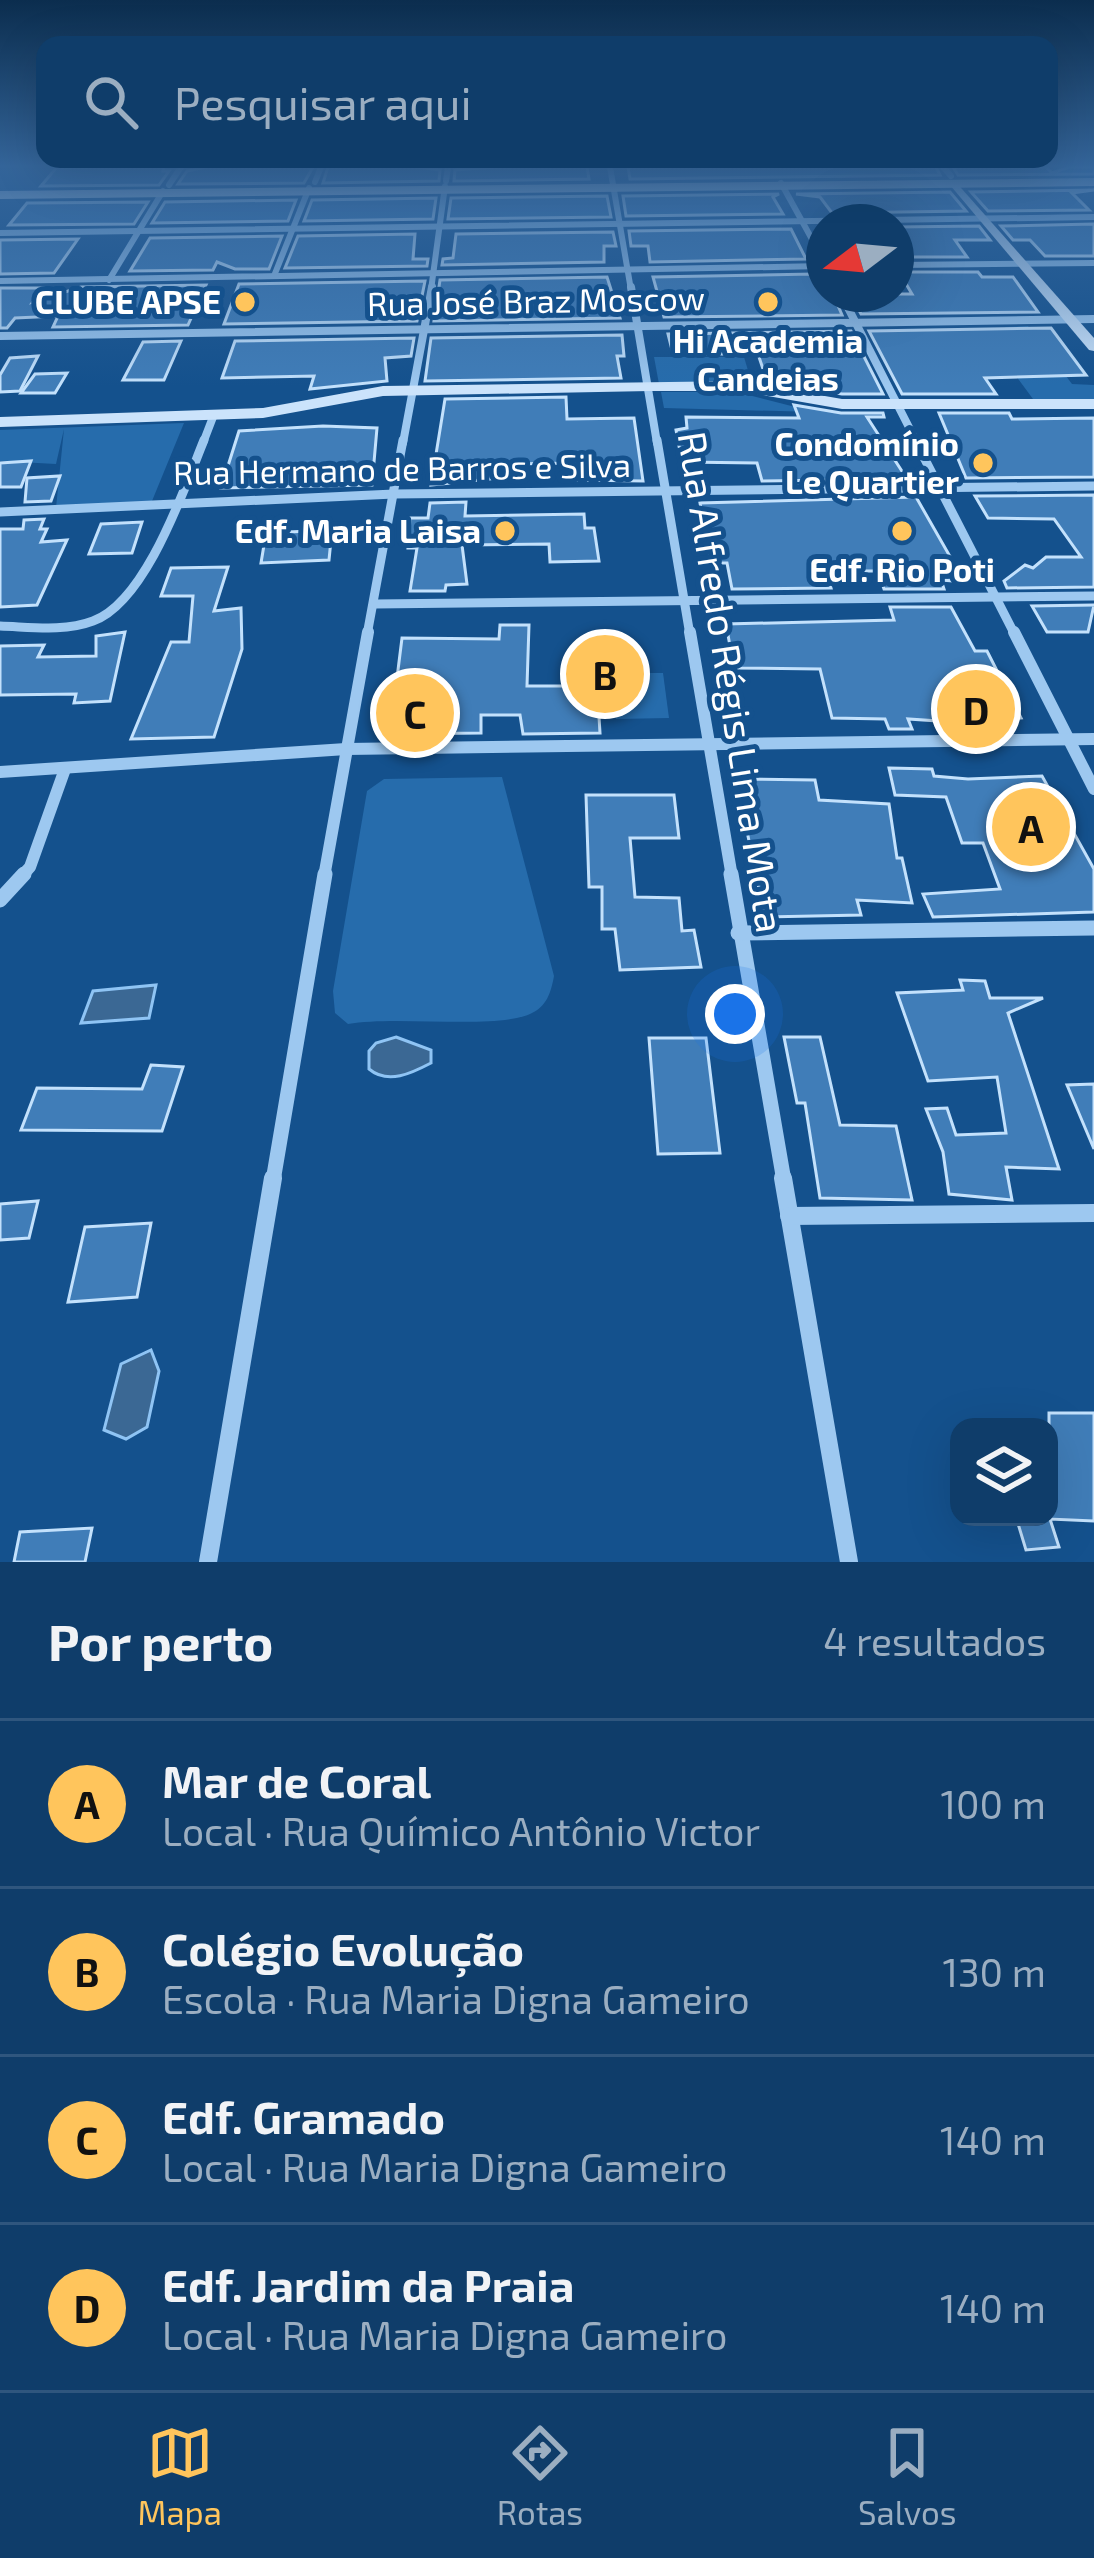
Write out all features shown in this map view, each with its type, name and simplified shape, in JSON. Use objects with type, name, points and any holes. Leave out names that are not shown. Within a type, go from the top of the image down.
[{"type":"main road","points":[[1006,240],[1094,347]]},
{"type":"main road","points":[[0,422],[213,417],[292,411],[356,394],[410,391],[650,386],[740,386],[820,404],[1094,404]]},
{"type":"street","points":[[109,280],[132,240]]},
{"type":"street","points":[[274,276],[290,240]]},
{"type":"street","points":[[208,1562],[437,240]]},
{"type":"street","name":"Rua Alfredo Régis Lima Mota","points":[[624,240],[738,933],[849,1562]]},
{"type":"street","points":[[914,265],[1094,262]]},
{"type":"street","points":[[0,281],[806,264]]},
{"type":"street","points":[[851,312],[1094,789]]},
{"type":"street","name":"Rua José Braz Moscow","points":[[0,336],[1094,319]]},
{"type":"street","points":[[0,626],[74,626],[101,618],[130,593],[178,501],[213,417]]},
{"type":"street","name":"Rua Hermano de Barros e Silva","points":[[0,512],[394,494],[1094,486]]},
{"type":"street","points":[[375,604],[1094,596]]},
{"type":"street","points":[[0,772],[346,749],[1094,739]]},
{"type":"street","points":[[0,900],[30,867],[65,769]]},
{"type":"street","points":[[738,933],[1094,928]]},
{"type":"street","points":[[789,1216],[1094,1213]]},
{"type":"shaded area","points":[[1028,326],[1072,384],[1094,385],[1094,399],[1033,399],[999,353],[1024,351],[1005,327]]},
{"type":"shaded area","points":[[654,357],[744,357],[752,384],[659,384]]},
{"type":"shaded area","points":[[661,392],[737,392],[815,412],[664,408]]},
{"type":"shaded area","points":[[184,423],[152,501],[56,508],[64,429],[56,464],[0,461],[0,430]]},
{"type":"shaded area","points":[[611,673],[663,673],[669,718],[616,719]]},
{"type":"shaded area","points":[[502,777],[554,976],[547,998],[536,1011],[514,1019],[348,1024],[335,1013],[333,991],[367,791],[384,779]]},
{"type":"shaded area","points":[[156,985],[149,1018],[81,1023],[93,991]]},
{"type":"shaded area","points":[[396,1037],[431,1050],[431,1063],[392,1077],[369,1069],[369,1051],[376,1043]]},
{"type":"shaded area","points":[[151,1350],[159,1371],[147,1427],[126,1439],[104,1430],[121,1364]]},
{"type":"building","points":[[0,240],[77,240],[54,273],[0,274]]},
{"type":"building","points":[[149,240],[280,240],[269,269],[235,269],[217,262],[213,270],[130,271]]},
{"type":"building","points":[[296,240],[415,240],[413,259],[428,259],[427,266],[285,268]]},
{"type":"building","points":[[455,240],[615,240],[616,246],[604,246],[604,262],[442,265],[443,259],[453,258]]},
{"type":"building","points":[[630,240],[796,240],[806,259],[650,262],[648,246],[631,246]]},
{"type":"building","points":[[914,240],[990,240],[955,240],[967,257],[914,257]]},
{"type":"building","points":[[1013,240],[1094,240],[1094,256],[1045,256],[1030,240]]},
{"type":"building","points":[[914,272],[1013,277],[1038,312],[861,314],[914,312]]},
{"type":"building","points":[[806,274],[806,312],[842,315],[664,317],[653,277]]},
{"type":"building","points":[[607,277],[620,318],[434,321],[440,280]]},
{"type":"building","points":[[425,281],[417,321],[224,324],[239,284]]},
{"type":"building","points":[[206,285],[188,325],[53,327],[58,316],[15,318],[7,328],[0,328],[0,288],[44,288],[33,302],[81,287]]},
{"type":"building","points":[[1051,328],[1086,375],[985,378],[996,394],[902,394],[869,331]]},
{"type":"building","points":[[851,331],[883,394],[842,394],[767,381],[758,354],[673,354],[668,334]]},
{"type":"building","points":[[622,335],[624,356],[617,356],[621,378],[425,381],[431,338]]},
{"type":"building","points":[[414,338],[411,356],[385,358],[387,381],[310,389],[314,376],[222,378],[235,341]]},
{"type":"building","points":[[181,341],[164,380],[123,380],[143,342]]},
{"type":"building","points":[[38,356],[20,391],[0,392],[0,375],[10,358]]},
{"type":"building","points":[[67,373],[55,393],[21,393],[35,374]]},
{"type":"building","points":[[566,397],[567,419],[634,418],[643,481],[575,480],[576,463],[499,464],[500,478],[431,485],[445,399]]},
{"type":"building","points":[[794,405],[841,413],[883,413],[884,417],[867,417],[907,479],[762,481],[757,463],[682,462],[676,430],[687,428],[686,417],[799,418]]},
{"type":"building","points":[[939,413],[1009,413],[1012,419],[1094,418],[1094,477],[966,478]]},
{"type":"building","points":[[377,428],[372,485],[221,488],[239,431]]},
{"type":"building","points":[[31,461],[21,487],[0,487],[0,463]]},
{"type":"building","points":[[60,476],[51,501],[25,502],[27,478]]},
{"type":"building","points":[[1094,495],[1094,587],[1007,588],[1004,581],[1025,565],[1033,568],[1046,557],[1081,557],[1054,519],[988,518],[975,496]]},
{"type":"building","points":[[916,497],[952,560],[948,560],[954,581],[941,580],[944,589],[884,589],[878,571],[826,571],[831,588],[732,589],[727,563],[711,563],[700,503]]},
{"type":"building","points":[[466,502],[465,516],[584,514],[585,528],[594,528],[599,561],[550,562],[549,544],[462,545],[467,584],[446,585],[445,591],[410,591],[417,548],[408,548],[410,518],[428,518],[430,503]]},
{"type":"building","points":[[44,519],[40,529],[47,529],[41,542],[67,540],[37,605],[0,607],[0,529],[23,529],[24,520]]},
{"type":"building","points":[[142,522],[132,553],[89,554],[101,524]]},
{"type":"building","points":[[332,530],[329,560],[261,563],[266,533]]},
{"type":"building","points":[[228,567],[214,611],[241,608],[242,649],[214,737],[131,739],[171,642],[189,642],[193,596],[161,596],[171,568]]},
{"type":"building","points":[[1094,605],[1088,632],[1047,632],[1032,606]]},
{"type":"building","points":[[890,607],[951,607],[975,651],[987,651],[1021,718],[1010,719],[1013,726],[908,719],[912,729],[889,729],[885,719],[832,718],[820,669],[734,668],[726,624],[894,620]]},
{"type":"building","points":[[500,625],[529,625],[527,686],[571,686],[572,653],[595,653],[600,733],[523,734],[520,715],[481,715],[481,733],[390,734],[402,638],[499,639]]},
{"type":"building","points":[[125,632],[110,701],[74,703],[76,694],[0,695],[0,646],[44,645],[38,657],[96,656],[96,636]]},
{"type":"building","points":[[889,768],[932,769],[934,776],[968,779],[1042,776],[1094,869],[1094,912],[933,917],[923,894],[1000,889],[983,843],[962,843],[946,797],[895,795]]},
{"type":"building","points":[[736,779],[815,780],[819,800],[889,804],[897,858],[902,858],[912,903],[857,900],[861,915],[765,917]]},
{"type":"building","points":[[586,795],[674,795],[679,838],[630,838],[635,897],[679,898],[682,931],[694,930],[701,967],[620,970],[615,929],[602,929],[602,887],[589,887]]},
{"type":"building","points":[[960,980],[985,981],[990,998],[1043,998],[1008,1013],[1059,1169],[1006,1167],[1012,1200],[949,1194],[943,1152],[926,1109],[947,1108],[956,1135],[1006,1133],[997,1077],[928,1081],[897,993],[963,990]]},
{"type":"building","points":[[784,1037],[820,1037],[840,1125],[896,1126],[912,1200],[820,1198],[805,1103],[797,1103]]},
{"type":"building","points":[[649,1038],[706,1038],[720,1153],[658,1154]]},
{"type":"building","points":[[151,1065],[183,1067],[162,1131],[21,1130],[37,1088],[142,1089]]},
{"type":"building","points":[[1094,1084],[1094,1149],[1067,1085]]},
{"type":"building","points":[[38,1201],[29,1238],[0,1240],[0,1204]]},
{"type":"building","points":[[151,1223],[137,1297],[68,1302],[85,1227]]},
{"type":"building","points":[[1049,1413],[1094,1413],[1094,1521],[1058,1519],[1058,1418],[1049,1418]]},
{"type":"building","points":[[1019,1526],[1052,1526],[1059,1547],[1026,1550]]},
{"type":"building","points":[[92,1528],[85,1562],[14,1562],[20,1532]]},
{"type":"place","name":"CLUBE APSE","points":[[245,302]]},
{"type":"place","name":"Hi Academia Candeias","points":[[768,302]]},
{"type":"place","name":"Condomínio Le Quartier","points":[[983,463]]},
{"type":"place","name":"Edf. Maria Laisa","points":[[505,531]]},
{"type":"place","name":"Edf. Rio Poti","points":[[902,531]]},
{"type":"place","name":"Colégio Evolução","points":[[605,674]]},
{"type":"place","name":"Edf. Jardim da Praia","points":[[976,709]]},
{"type":"place","name":"Edf. Gramado","points":[[415,713]]},
{"type":"place","name":"Mar de Coral","points":[[1031,827]]}]
